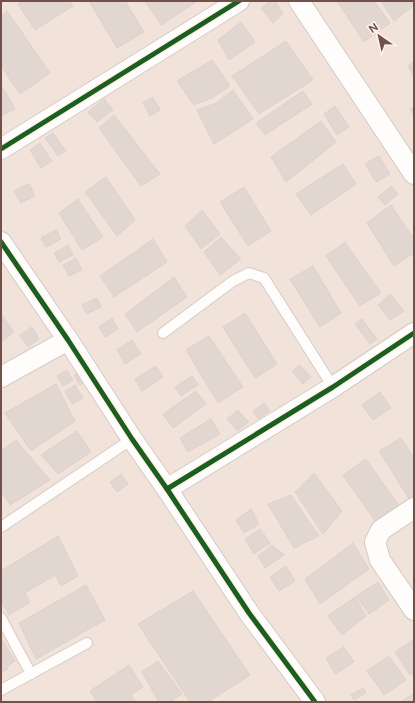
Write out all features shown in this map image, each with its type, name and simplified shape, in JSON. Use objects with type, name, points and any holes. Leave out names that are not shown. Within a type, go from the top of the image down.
[{"type":"street","points":[[1,149],[239,1]]},
{"type":"street","points":[[299,1],[414,174]]},
{"type":"street","points":[[1,242],[250,613],[315,702]]},
{"type":"street","points":[[167,489],[333,387],[414,333]]},
{"type":"street","points":[[1,377],[68,340]]},
{"type":"street","points":[[414,508],[381,530],[376,542],[380,560],[414,610]]},
{"type":"lane","points":[[163,333],[233,281],[249,273],[264,278],[333,387]]},
{"type":"lane","points":[[1,527],[132,439]]},
{"type":"lane","points":[[1,618],[31,674]]},
{"type":"lane","points":[[1,690],[87,643]]},
{"type":"shaded area","points":[[1,1],[414,1],[414,702],[1,702]]},
{"type":"building","points":[[22,1],[69,1],[73,6],[35,30],[18,4]]},
{"type":"building","points":[[89,1],[125,1],[144,32],[117,48]]},
{"type":"building","points":[[145,1],[195,1],[196,2],[161,25]]},
{"type":"building","points":[[271,1],[275,1],[283,14],[273,23],[261,8]]},
{"type":"building","points":[[337,1],[374,1],[390,23],[364,42]]},
{"type":"building","points":[[381,1],[414,1],[414,5],[394,21]]},
{"type":"building","points":[[7,11],[50,73],[20,94],[1,66],[1,16]]},
{"type":"building","points":[[241,22],[255,42],[229,60],[218,40]]},
{"type":"building","points":[[286,41],[313,80],[259,114],[232,76]]},
{"type":"building","points":[[212,60],[230,86],[212,98],[194,105],[177,81]]},
{"type":"building","points":[[414,62],[414,77],[408,66]]},
{"type":"building","points":[[1,85],[15,109],[1,116]]},
{"type":"building","points":[[233,90],[253,119],[214,144],[197,110],[216,103]]},
{"type":"building","points":[[303,91],[312,104],[265,135],[256,123]]},
{"type":"building","points":[[153,97],[160,110],[150,116],[143,103]]},
{"type":"building","points":[[104,99],[113,110],[97,122],[88,112]]},
{"type":"building","points":[[335,106],[349,127],[337,135],[324,114]]},
{"type":"building","points":[[414,107],[414,116],[410,109]]},
{"type":"building","points":[[114,115],[160,174],[141,186],[99,128]]},
{"type":"building","points":[[321,121],[336,142],[286,182],[271,157]]},
{"type":"building","points":[[53,133],[66,151],[58,156],[45,138]]},
{"type":"building","points":[[40,143],[52,161],[41,168],[30,150]]},
{"type":"building","points":[[379,156],[390,174],[376,182],[365,164]]},
{"type":"building","points":[[343,164],[356,184],[311,215],[296,194]]},
{"type":"building","points":[[106,177],[135,220],[117,236],[85,192]]},
{"type":"building","points":[[29,184],[35,196],[21,203],[14,191]]},
{"type":"building","points":[[391,186],[398,194],[385,205],[378,197]]},
{"type":"building","points":[[244,187],[271,231],[248,246],[220,202]]},
{"type":"building","points":[[78,199],[103,237],[82,250],[59,213]]},
{"type":"building","points":[[391,205],[414,239],[414,253],[394,266],[367,223]]},
{"type":"building","points":[[202,210],[220,234],[201,249],[185,226]]},
{"type":"building","points":[[56,230],[61,239],[46,247],[41,238]]},
{"type":"building","points":[[221,237],[241,259],[220,275],[204,252]]},
{"type":"building","points":[[153,239],[167,262],[114,297],[100,276]]},
{"type":"building","points":[[345,242],[381,293],[360,306],[326,256]]},
{"type":"building","points":[[68,245],[73,255],[59,262],[54,253]]},
{"type":"building","points":[[76,258],[82,270],[69,276],[63,265]]},
{"type":"building","points":[[313,266],[341,313],[320,327],[290,279]]},
{"type":"building","points":[[174,277],[187,297],[137,332],[125,314]]},
{"type":"building","points":[[390,294],[404,311],[390,320],[378,305]]},
{"type":"building","points":[[97,298],[101,307],[87,314],[82,305]]},
{"type":"building","points":[[245,313],[277,364],[255,378],[223,327]]},
{"type":"building","points":[[1,314],[14,332],[1,342]]},
{"type":"building","points":[[112,318],[118,329],[105,337],[99,327]]},
{"type":"building","points":[[362,319],[377,339],[370,344],[355,324]]},
{"type":"building","points":[[32,327],[39,339],[28,347],[20,335]]},
{"type":"building","points":[[209,336],[243,387],[218,403],[186,350]]},
{"type":"building","points":[[132,340],[141,354],[125,364],[117,350]]},
{"type":"building","points":[[300,365],[311,377],[303,384],[292,371]]},
{"type":"building","points":[[156,366],[163,377],[142,391],[135,379]]},
{"type":"building","points":[[85,369],[90,379],[80,385],[74,375]]},
{"type":"building","points":[[67,370],[73,380],[63,386],[57,376]]},
{"type":"building","points":[[192,376],[198,385],[181,396],[175,387]]},
{"type":"building","points":[[56,384],[75,421],[31,451],[5,413]]},
{"type":"building","points":[[75,385],[83,398],[72,404],[65,391]]},
{"type":"building","points":[[196,391],[206,404],[173,428],[163,414]]},
{"type":"building","points":[[380,392],[391,408],[373,420],[362,405]]},
{"type":"building","points":[[264,403],[270,411],[258,419],[253,411]]},
{"type":"building","points":[[238,410],[248,422],[238,431],[227,419]]},
{"type":"building","points":[[211,419],[220,434],[188,452],[180,438]]},
{"type":"building","points":[[77,431],[91,452],[58,474],[41,455]]},
{"type":"building","points":[[401,438],[414,458],[414,500],[411,502],[379,451]]},
{"type":"building","points":[[16,440],[50,480],[10,505],[1,490],[1,451]]},
{"type":"building","points":[[366,459],[402,510],[378,525],[343,475]]},
{"type":"building","points":[[314,473],[342,511],[323,534],[295,492]]},
{"type":"building","points":[[121,474],[128,484],[117,492],[110,482]]},
{"type":"building","points":[[291,495],[319,536],[294,548],[268,504]]},
{"type":"building","points":[[251,509],[259,524],[244,533],[236,520]]},
{"type":"building","points":[[260,529],[270,543],[254,554],[245,539]]},
{"type":"building","points":[[58,536],[78,576],[61,586],[55,575],[25,593],[30,602],[9,615],[1,601],[1,571]]},
{"type":"building","points":[[353,543],[369,569],[320,604],[305,579]]},
{"type":"building","points":[[272,545],[284,555],[265,568],[258,556]]},
{"type":"building","points":[[286,566],[295,581],[279,591],[270,577]]},
{"type":"building","points":[[378,582],[389,600],[369,614],[356,596]]},
{"type":"building","points":[[86,585],[105,620],[36,659],[19,623]]},
{"type":"building","points":[[193,591],[250,675],[208,702],[190,702],[138,624]]},
{"type":"building","points":[[355,597],[366,616],[342,635],[328,616]]},
{"type":"building","points":[[1,638],[15,661],[6,667],[8,669],[1,673]]},
{"type":"building","points":[[414,639],[414,672],[410,675],[395,652]]},
{"type":"building","points":[[344,647],[354,662],[335,674],[326,658]]},
{"type":"building","points":[[389,656],[406,680],[384,695],[367,671]]},
{"type":"building","points":[[158,661],[182,694],[173,699],[175,702],[159,702],[142,672]]},
{"type":"building","points":[[129,665],[143,687],[131,695],[136,702],[97,702],[90,691]]},
{"type":"building","points":[[363,688],[366,693],[354,700],[351,695]]},
{"type":"building","points":[[414,693],[414,702],[401,702]]},
{"type":"cycle path","points":[[1,149],[239,1]]},
{"type":"cycle path","points":[[1,242],[68,340],[132,439],[249,613],[315,702]]},
{"type":"cycle path","points":[[167,489],[333,387],[414,333]]}]
